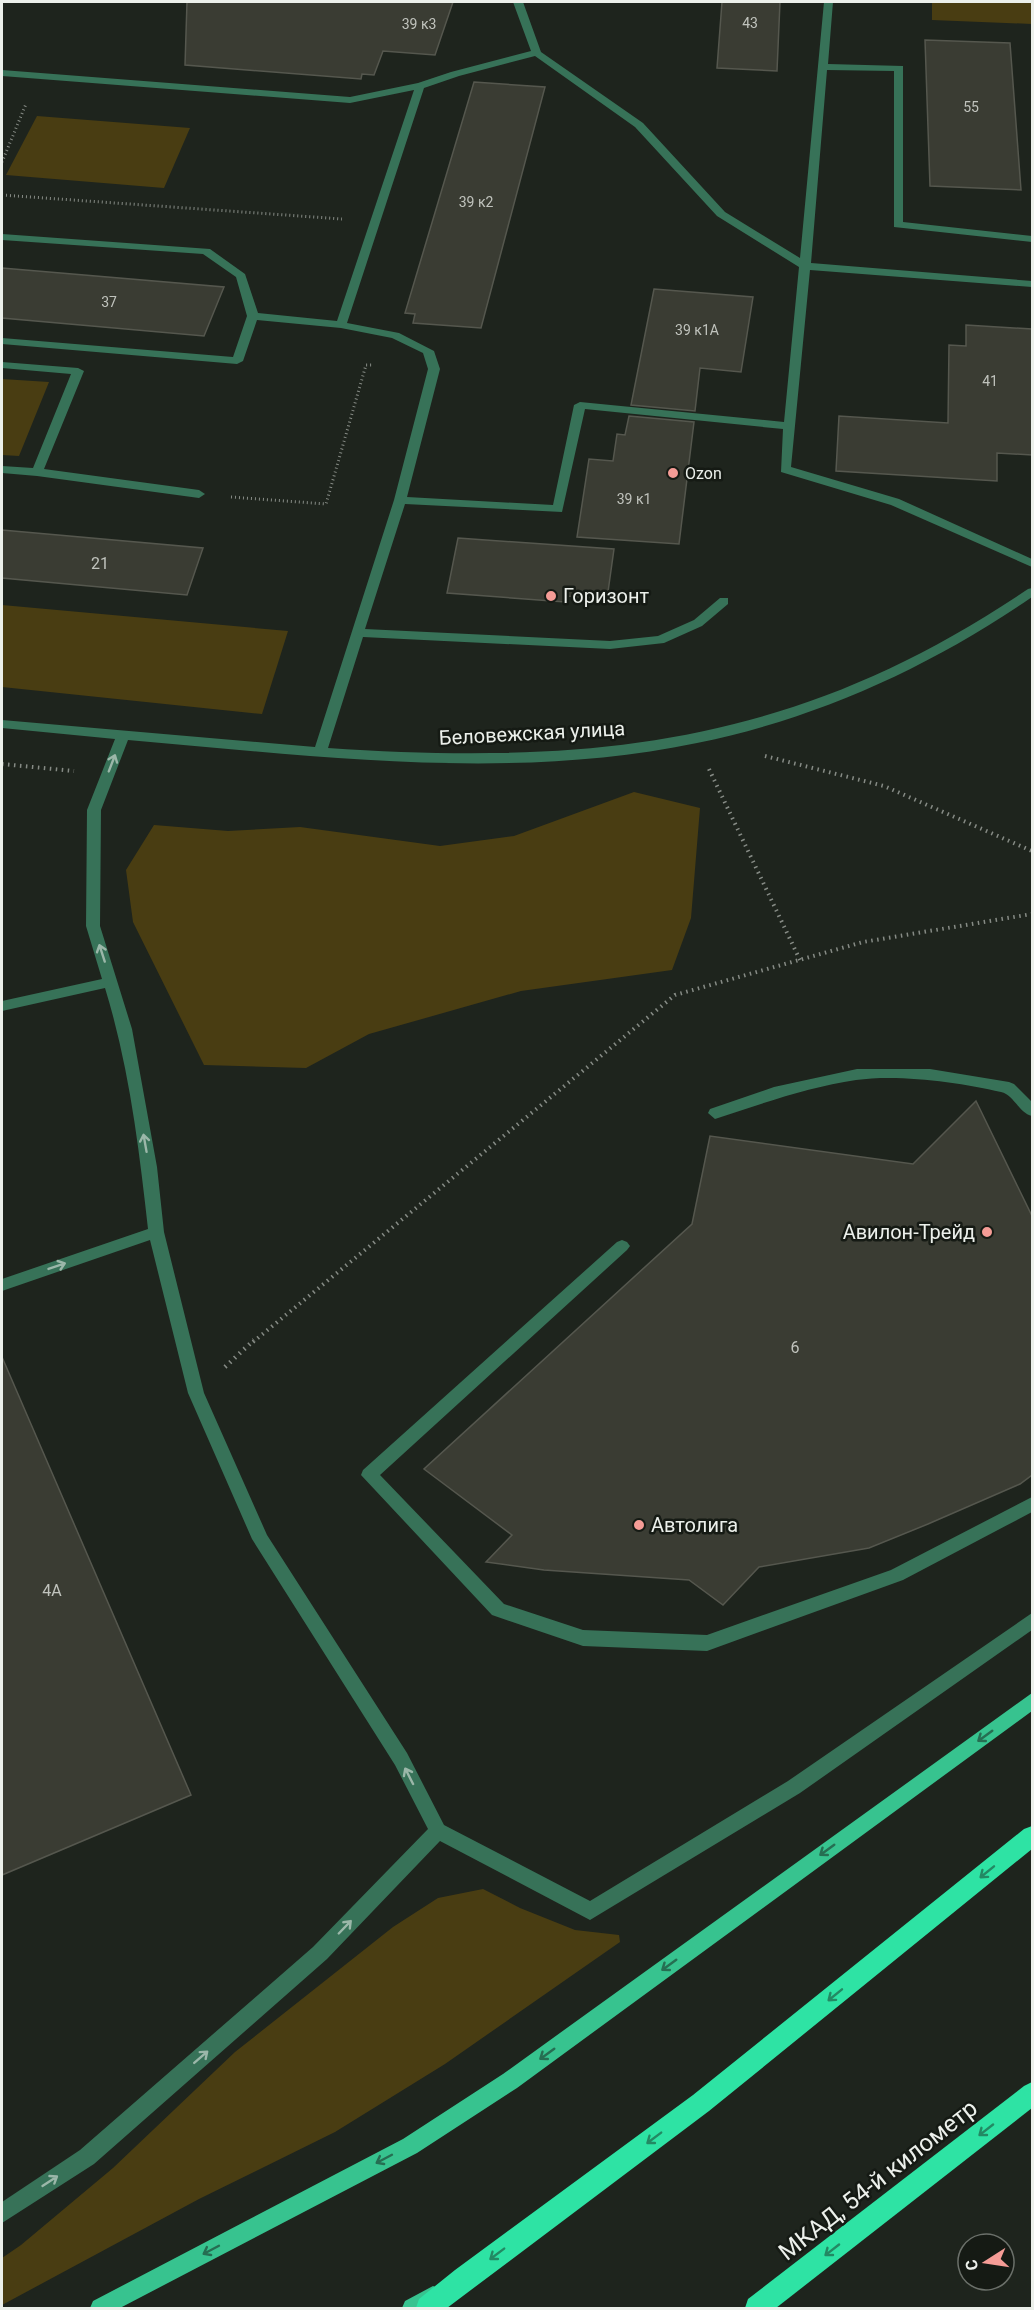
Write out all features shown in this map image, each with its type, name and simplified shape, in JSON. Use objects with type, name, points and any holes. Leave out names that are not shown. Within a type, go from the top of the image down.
[{"type":"highway","points":[[428,2308],[464,2278],[700,2103],[1032,1836]]},
{"type":"highway","name":"МКАД, 54-й километр","points":[[757,2308],[1032,2094]]},
{"type":"main road","points":[[100,2308],[410,2146],[510,2081],[1032,1701]]},
{"type":"main road","points":[[412,2308],[464,2278]]},
{"type":"street","points":[[518,2],[537,53],[639,125],[721,214],[805,266],[1032,284]]},
{"type":"street","points":[[828,2],[791,426],[785,469],[896,502],[1032,563]]},
{"type":"street","points":[[2,73],[350,100],[420,86],[455,74],[537,53]]},
{"type":"street","points":[[823,67],[899,68],[898,225],[1032,239]]},
{"type":"street","points":[[341,325],[420,86]]},
{"type":"street","points":[[2,237],[206,251],[241,276],[253,316],[237,361],[2,341]]},
{"type":"street","points":[[253,316],[341,325],[403,339],[428,351],[434,369],[400,500],[320,752]]},
{"type":"street","points":[[2,365],[78,371],[37,472]]},
{"type":"street","points":[[400,500],[558,509],[580,405],[791,426]]},
{"type":"street","points":[[2,470],[37,472],[199,494]]},
{"type":"street","name":"Беловежская улица","points":[[2,724],[320,752],[483,759],[594,753],[695,739],[752,725],[872,684],[935,655],[990,623],[1032,592]]},
{"type":"street","points":[[358,633],[610,645],[660,640],[698,623],[724,601]]},
{"type":"street","points":[[123,735],[94,810],[93,926],[125,1029],[149,1167],[156,1232],[196,1393],[260,1539],[401,1759],[438,1831],[590,1911],[794,1787],[1032,1621]]},
{"type":"street","points":[[2,1006],[111,982]]},
{"type":"street","points":[[715,1113],[774,1093],[857,1074],[930,1074],[1009,1088],[1032,1111]]},
{"type":"street","points":[[2,1285],[156,1232]]},
{"type":"street","points":[[622,1246],[369,1475],[498,1610],[583,1638],[706,1643],[897,1575],[1032,1504]]},
{"type":"street","points":[[2,2213],[87,2157],[311,1960],[438,1831]]},
{"type":"path","points":[[2,162],[39,75]]},
{"type":"path","points":[[2,195],[376,221]]},
{"type":"path","points":[[199,494],[326,504],[366,365],[434,369]]},
{"type":"path","points":[[695,739],[800,960]]},
{"type":"path","points":[[761,755],[884,786],[1032,851]]},
{"type":"path","points":[[2,764],[108,775]]},
{"type":"path","points":[[196,1393],[269,1327],[675,995],[863,942],[1032,914]]},
{"type":"shaded area","points":[[932,2],[1032,2],[1032,24],[932,20]]},
{"type":"shaded area","points":[[37,116],[190,128],[164,188],[6,175]]},
{"type":"shaded area","points":[[2,379],[49,382],[19,456],[2,455]]},
{"type":"shaded area","points":[[2,605],[288,631],[262,714],[2,687]]},
{"type":"shaded area","points":[[634,792],[700,808],[691,918],[672,970],[521,991],[369,1034],[306,1068],[204,1065],[133,922],[126,870],[154,825],[228,831],[300,827],[440,846],[514,836]]},
{"type":"shaded area","points":[[483,1889],[520,1908],[575,1930],[619,1935],[620,1942],[445,2064],[335,2132],[199,2199],[2,2305],[2,2258],[21,2245],[113,2168],[235,2052],[393,1927],[438,1898]]},
{"type":"building","points":[[187,2],[453,2],[435,55],[383,51],[374,75],[362,74],[361,79],[185,65]]},
{"type":"building","points":[[722,2],[780,2],[777,71],[717,68]]},
{"type":"building","points":[[925,40],[1010,43],[1021,190],[930,186]]},
{"type":"building","points":[[474,82],[545,87],[481,328],[413,323],[415,314],[405,313]]},
{"type":"building","points":[[2,268],[224,287],[204,336],[2,318]]},
{"type":"building","points":[[654,289],[753,297],[741,372],[700,368],[695,411],[631,405]]},
{"type":"building","points":[[966,325],[1032,329],[1032,455],[997,453],[997,481],[836,471],[839,416],[948,423],[949,345],[966,346]]},
{"type":"building","points":[[629,416],[694,422],[679,544],[577,537],[589,459],[613,461],[617,434],[625,435]]},
{"type":"building","points":[[2,530],[203,548],[187,595],[2,578]]},
{"type":"building","points":[[458,538],[614,549],[607,599],[566,596],[565,602],[447,593]]},
{"type":"building","points":[[976,1101],[1032,1216],[1032,1475],[1020,1484],[869,1548],[759,1567],[723,1605],[689,1580],[544,1570],[486,1562],[512,1535],[424,1469],[692,1224],[710,1136],[913,1164]]},
{"type":"building","points":[[2,1357],[191,1795],[2,1875]]},
{"type":"place","name":"Ozon","points":[[673,473]]},
{"type":"place","name":"Горизонт","points":[[551,596]]},
{"type":"place","name":"Авилон-Трейд","points":[[987,1232]]},
{"type":"place","name":"Автолига","points":[[639,1525]]}]
